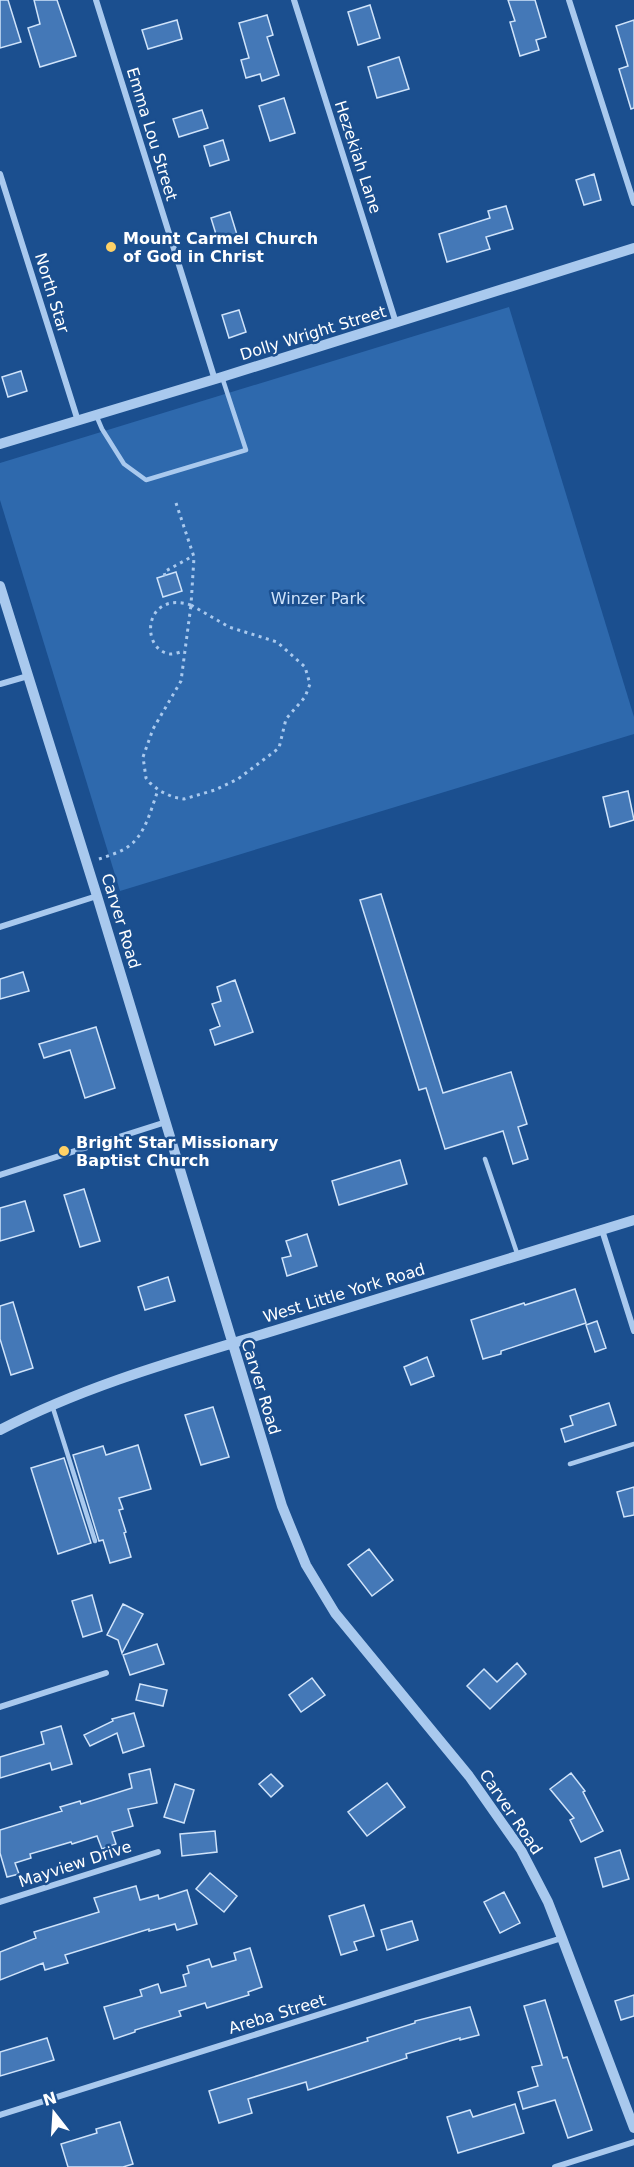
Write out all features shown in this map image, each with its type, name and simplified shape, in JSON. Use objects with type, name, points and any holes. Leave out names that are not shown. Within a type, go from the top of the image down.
[{"type":"street","name":"Emma Lou Street","points":[[96,0],[218,378]]},
{"type":"street","name":"Hezekiah Lane","points":[[294,0],[396,323]]},
{"type":"street","points":[[569,0],[634,203]]},
{"type":"street","name":"North Star","points":[[0,174],[78,421]]},
{"type":"street","name":"Dolly Wright Street","points":[[0,444],[634,248]]},
{"type":"street","name":"Carver Road","points":[[0,586],[167,1122],[282,1506],[294,1538],[319,1589],[335,1613],[488,1800],[521,1850],[548,1902],[634,2128]]},
{"type":"street","points":[[0,684],[28,676]]},
{"type":"street","points":[[0,927],[97,896]]},
{"type":"street","points":[[0,1175],[167,1122]]},
{"type":"street","name":"West Little York Road","points":[[0,1430],[98,1387],[634,1220]]},
{"type":"street","points":[[602,1230],[634,1330]]},
{"type":"street","points":[[0,1707],[106,1673]]},
{"type":"street","name":"Mayview Drive","points":[[0,1902],[158,1852]]},
{"type":"street","name":"Areba Street","points":[[0,2115],[562,1938]]},
{"type":"street","points":[[555,2167],[634,2142]]},
{"type":"lane","points":[[96,416],[124,464],[146,480],[246,450],[218,378]]},
{"type":"lane","points":[[485,1159],[518,1256]]},
{"type":"lane","points":[[52,1406],[95,1541]]},
{"type":"lane","points":[[570,1464],[634,1444]]},
{"type":"path","points":[[176,503],[194,556],[191,605],[185,651],[181,681],[153,729],[143,757],[146,777],[158,790],[184,799],[238,780],[279,748],[286,719],[305,697],[310,684],[305,667],[277,642],[229,627],[191,605],[179,602],[166,603],[151,621],[150,631],[154,642],[162,651],[172,654],[185,651]]},
{"type":"path","points":[[165,576],[164,572],[194,556]]},
{"type":"path","points":[[87,863],[121,851],[133,844],[140,835],[158,790]]},
{"type":"green space","name":"Winzer Park","points":[[509,307],[634,717],[634,734],[120,891],[0,500],[0,463]]},
{"type":"building","points":[[0,0],[8,0],[21,42],[0,48]]},
{"type":"building","points":[[34,0],[57,0],[76,56],[40,67],[28,28],[40,24]]},
{"type":"building","points":[[508,0],[535,0],[546,37],[536,40],[539,50],[520,56],[510,22],[515,21]]},
{"type":"building","points":[[370,5],[380,38],[358,45],[348,12]]},
{"type":"building","points":[[267,15],[273,35],[267,37],[279,75],[262,81],[260,74],[246,78],[241,60],[249,58],[239,23]]},
{"type":"building","points":[[177,20],[182,39],[148,49],[142,30]]},
{"type":"building","points":[[634,20],[634,108],[631,109],[619,69],[628,66],[616,26]]},
{"type":"building","points":[[399,57],[409,89],[377,98],[368,67]]},
{"type":"building","points":[[284,98],[295,133],[270,141],[259,106]]},
{"type":"building","points":[[202,110],[208,128],[179,137],[173,119]]},
{"type":"building","points":[[223,140],[229,160],[210,166],[204,146]]},
{"type":"building","points":[[594,174],[601,200],[584,205],[576,180]]},
{"type":"building","points":[[506,206],[513,229],[486,237],[490,249],[447,262],[439,234],[490,218],[488,211]]},
{"type":"building","points":[[230,212],[238,238],[219,244],[211,218]]},
{"type":"building","points":[[239,310],[246,332],[229,338],[222,315]]},
{"type":"building","points":[[21,371],[27,391],[8,397],[2,377]]},
{"type":"building","points":[[176,572],[182,591],[163,597],[157,578]]},
{"type":"building","points":[[628,791],[634,820],[610,827],[603,797]]},
{"type":"building","points":[[381,894],[443,1093],[511,1072],[527,1124],[518,1127],[528,1159],[513,1164],[503,1131],[445,1149],[426,1088],[419,1090],[360,900]]},
{"type":"building","points":[[23,972],[29,991],[0,999],[0,979]]},
{"type":"building","points":[[235,980],[253,1032],[215,1045],[210,1030],[220,1026],[212,1004],[221,1001],[217,987]]},
{"type":"building","points":[[96,1027],[115,1088],[85,1098],[70,1050],[44,1058],[39,1044]]},
{"type":"building","points":[[400,1160],[407,1184],[339,1205],[332,1181]]},
{"type":"building","points":[[84,1189],[100,1241],[80,1247],[64,1195]]},
{"type":"building","points":[[25,1201],[34,1231],[0,1241],[0,1208]]},
{"type":"building","points":[[307,1234],[317,1266],[287,1276],[282,1258],[291,1256],[286,1241]]},
{"type":"building","points":[[168,1277],[175,1301],[145,1310],[138,1287]]},
{"type":"building","points":[[575,1289],[586,1323],[483,1359],[471,1320]]},
{"type":"building","points":[[13,1302],[33,1368],[11,1375],[0,1339],[0,1306]]},
{"type":"building","points":[[597,1321],[606,1348],[595,1352],[586,1325]]},
{"type":"building","points":[[427,1357],[434,1376],[411,1385],[404,1367]]},
{"type":"building","points":[[609,1403],[616,1425],[565,1442],[561,1429],[573,1425],[570,1416]]},
{"type":"building","points":[[213,1407],[229,1457],[201,1465],[185,1415]]},
{"type":"building","points":[[138,1445],[151,1489],[119,1498],[123,1509],[119,1510],[131,1557],[110,1563],[103,1540],[99,1541],[73,1455],[103,1446],[106,1455]]},
{"type":"building","points":[[64,1458],[91,1543],[58,1554],[31,1468]]},
{"type":"building","points":[[634,1487],[634,1515],[624,1517],[617,1492]]},
{"type":"building","points":[[369,1549],[393,1580],[372,1596],[348,1565]]},
{"type":"building","points":[[92,1595],[102,1631],[83,1637],[72,1601]]},
{"type":"building","points":[[123,1604],[143,1614],[122,1653],[118,1640],[107,1635]]},
{"type":"building","points":[[157,1644],[164,1664],[130,1675],[123,1655]]},
{"type":"building","points":[[517,1663],[526,1674],[490,1709],[467,1686],[484,1669],[497,1682]]},
{"type":"building","points":[[312,1678],[325,1695],[301,1712],[289,1695]]},
{"type":"building","points":[[140,1684],[167,1690],[163,1706],[136,1700]]},
{"type":"building","points":[[134,1713],[144,1746],[123,1753],[117,1733],[90,1746],[84,1735],[113,1721],[112,1719]]},
{"type":"building","points":[[61,1726],[72,1764],[52,1770],[50,1763],[0,1778],[0,1757],[44,1744],[41,1732]]},
{"type":"building","points":[[150,1769],[157,1803],[128,1809],[133,1826],[112,1832],[116,1844],[102,1849],[97,1836],[30,1854],[31,1858],[15,1863],[19,1874],[7,1877],[0,1853],[0,1830],[62,1811],[60,1807],[80,1801],[81,1804],[132,1788],[129,1774]]},
{"type":"building","points":[[571,1773],[585,1791],[583,1792],[603,1831],[581,1842],[570,1820],[574,1818],[550,1789]]},
{"type":"building","points":[[271,1774],[283,1786],[271,1797],[259,1784]]},
{"type":"building","points":[[387,1783],[405,1807],[367,1836],[348,1812]]},
{"type":"building","points":[[175,1784],[194,1790],[184,1823],[164,1817]]},
{"type":"building","points":[[215,1831],[217,1852],[182,1856],[180,1834]]},
{"type":"building","points":[[620,1850],[629,1879],[603,1887],[595,1858]]},
{"type":"building","points":[[210,1873],[237,1896],[224,1912],[196,1889]]},
{"type":"building","points":[[136,1886],[140,1900],[158,1895],[159,1899],[187,1890],[197,1924],[177,1930],[175,1924],[149,1931],[149,1929],[65,1955],[68,1963],[45,1970],[43,1963],[0,1980],[0,1952],[36,1938],[34,1932],[99,1912],[94,1898]]},
{"type":"building","points":[[504,1892],[520,1923],[500,1933],[484,1902]]},
{"type":"building","points":[[364,1905],[374,1936],[354,1942],[357,1950],[341,1955],[329,1916]]},
{"type":"building","points":[[412,1921],[418,1940],[387,1950],[381,1930]]},
{"type":"building","points":[[250,1948],[262,1987],[248,1992],[249,1995],[207,2008],[205,2003],[179,2011],[181,2016],[114,2039],[104,2007],[142,1996],[140,1990],[158,1984],[161,1993],[186,1986],[183,1975],[189,1973],[187,1966],[209,1959],[212,1967],[236,1960],[234,1953]]},
{"type":"building","points":[[634,1995],[634,2016],[621,2020],[615,2001]]},
{"type":"building","points":[[545,2000],[563,2058],[567,2057],[592,2130],[568,2138],[555,2100],[523,2109],[518,2092],[538,2086],[532,2067],[542,2065],[524,2006]]},
{"type":"building","points":[[470,2007],[479,2035],[460,2040],[460,2038],[406,2054],[407,2058],[308,2090],[306,2082],[248,2099],[252,2113],[219,2123],[209,2091],[368,2041],[367,2038],[415,2023],[415,2021]]},
{"type":"building","points":[[47,2038],[54,2060],[0,2076],[0,2052]]},
{"type":"building","points":[[515,2104],[524,2133],[458,2153],[447,2117],[470,2110],[473,2117]]},
{"type":"building","points":[[120,2122],[133,2164],[123,2167],[68,2167],[61,2144],[97,2133],[96,2129]]},
{"type":"place","name":"Mount Carmel Church of God in Christ","points":[[111,247]]},
{"type":"place","name":"Bright Star Missionary Baptist Church","points":[[64,1151]]}]
